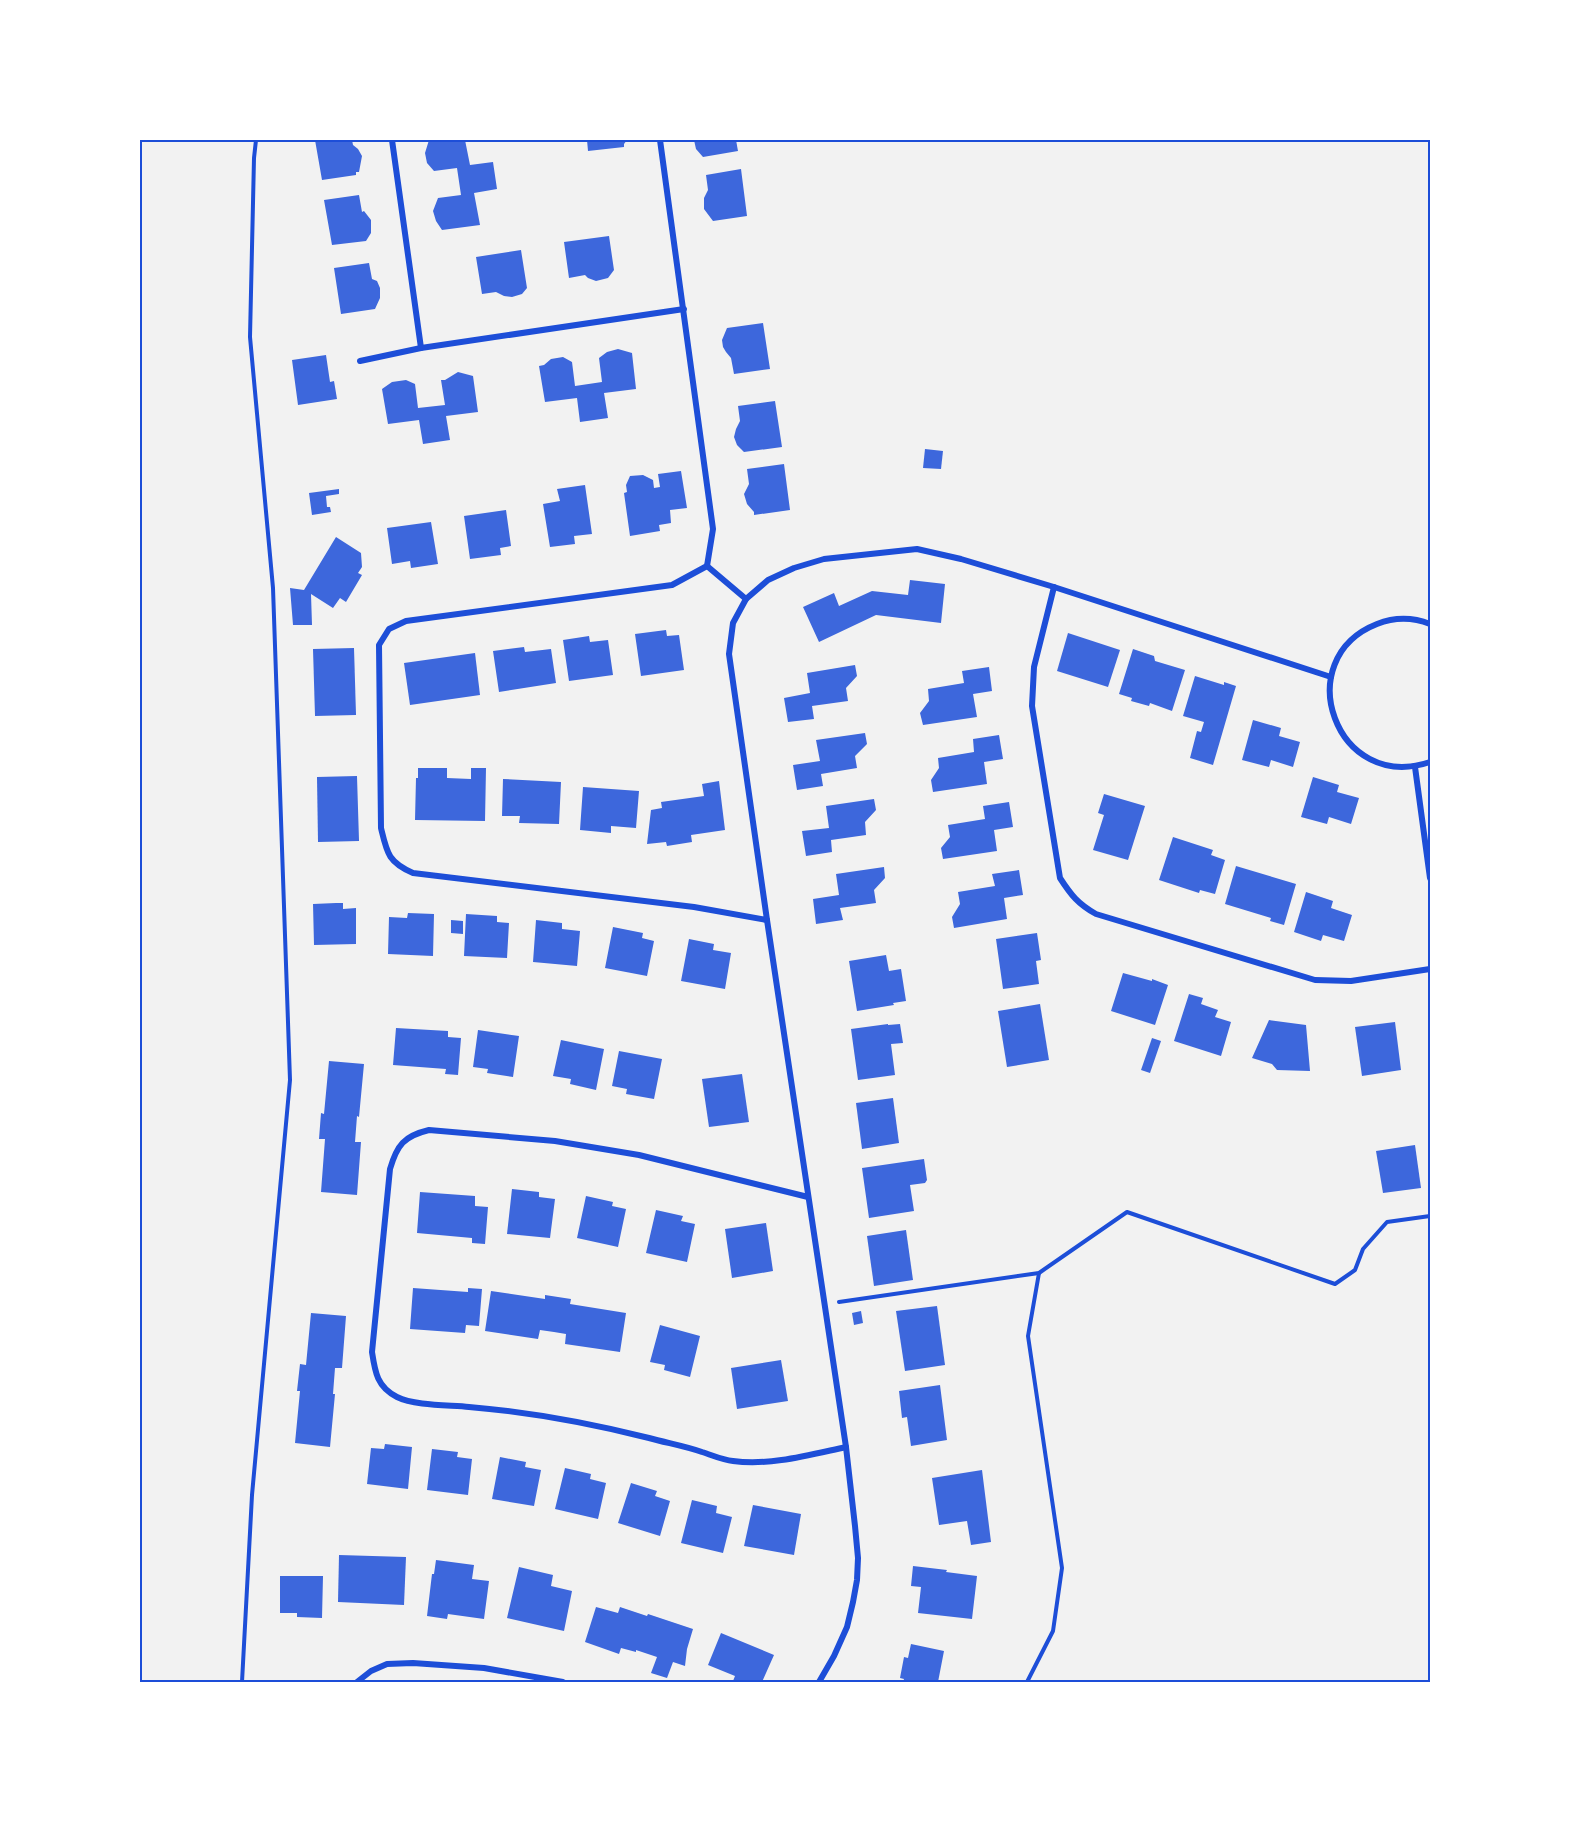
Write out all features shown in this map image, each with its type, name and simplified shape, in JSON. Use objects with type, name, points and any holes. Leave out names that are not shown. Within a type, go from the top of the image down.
[{"type":"street","points":[[392,140],[421,348]]},
{"type":"street","points":[[660,140],[713,529],[707,566]]},
{"type":"street","points":[[360,361],[421,348],[684,309]]},
{"type":"street","points":[[819,1683],[847,1627],[857,1580],[858,1558],[846,1447],[729,654],[733,623],[746,599],[768,579],[794,568],[824,559],[917,549],[961,559],[1054,587],[1331,677]]},
{"type":"street","points":[[707,566],[746,599]]},
{"type":"street","points":[[707,566],[672,585],[406,621],[389,629],[379,645],[381,828],[387,852],[399,867],[413,873],[694,907],[767,920]]},
{"type":"street","points":[[1054,587],[1034,667],[1032,706],[1060,878],[1071,895],[1082,906],[1096,914],[1315,980],[1352,981],[1431,969]]},
{"type":"street","points":[[1431,624],[1417,619],[1390,619],[1363,630],[1342,650],[1331,677],[1330,706],[1340,732],[1360,753],[1386,766],[1415,767],[1431,762]]},
{"type":"street","points":[[1415,767],[1431,878]]},
{"type":"street","points":[[808,1197],[639,1155],[555,1141],[429,1130],[414,1134],[402,1142],[394,1153],[390,1169],[372,1352],[374,1370],[385,1390],[399,1399],[419,1403],[522,1412],[579,1421],[732,1461],[757,1462],[790,1459],[846,1447]]},
{"type":"street","points":[[357,1683],[371,1671],[387,1664],[413,1663],[484,1668],[563,1683]]},
{"type":"path","points":[[242,1683],[252,1495],[291,1080],[273,588],[250,337],[256,140]]},
{"type":"path","points":[[825,1304],[1039,1273],[1127,1212],[1335,1284],[1355,1270],[1363,1249],[1387,1222],[1431,1216]]},
{"type":"path","points":[[1027,1683],[1053,1631],[1062,1568],[1028,1336],[1039,1273]]},
{"type":"building","points":[[315,140],[352,140],[353,145],[362,156],[359,172],[356,172],[356,175],[322,180]]},
{"type":"building","points":[[429,140],[465,140],[470,165],[493,162],[497,189],[474,193],[480,225],[442,230],[436,221],[433,211],[438,198],[461,195],[457,168],[434,171],[427,163],[425,153]]},
{"type":"building","points":[[587,140],[627,140],[624,147],[588,151]]},
{"type":"building","points":[[694,140],[736,140],[738,151],[703,157],[696,149]]},
{"type":"building","points":[[741,169],[747,216],[713,221],[704,209],[704,198],[708,190],[706,175]]},
{"type":"building","points":[[359,195],[362,212],[364,211],[371,220],[371,233],[366,241],[332,245],[324,200]]},
{"type":"building","points":[[609,236],[614,270],[608,278],[596,281],[585,275],[569,278],[564,242]]},
{"type":"building","points":[[521,250],[527,288],[522,294],[512,297],[496,292],[482,294],[476,257]]},
{"type":"building","points":[[369,263],[372,279],[377,281],[380,288],[380,298],[375,309],[341,314],[334,268]]},
{"type":"building","points":[[763,323],[770,369],[734,374],[731,358],[723,347],[722,340],[727,328]]},
{"type":"building","points":[[618,349],[632,353],[636,389],[604,393],[608,418],[580,422],[577,398],[545,402],[539,366],[551,359],[563,357],[572,362],[575,386],[602,382],[599,358],[607,352]]},
{"type":"building","points":[[326,355],[330,382],[334,381],[337,399],[298,405],[292,360]]},
{"type":"building","points":[[458,372],[473,376],[478,412],[446,416],[450,440],[423,444],[419,420],[388,424],[382,389],[392,382],[406,380],[415,384],[418,408],[445,405],[441,380]]},
{"type":"building","points":[[775,401],[782,447],[744,452],[737,445],[734,437],[740,421],[738,406]]},
{"type":"building","points":[[925,449],[943,451],[941,469],[923,468]]},
{"type":"building","points":[[784,464],[790,510],[754,515],[744,494],[749,484],[747,469]]},
{"type":"building","points":[[681,471],[687,508],[670,510],[671,523],[659,525],[660,531],[630,536],[624,493],[627,492],[626,485],[630,476],[643,475],[653,480],[654,488],[660,487],[658,474]]},
{"type":"building","points":[[585,485],[592,534],[574,536],[575,544],[550,547],[543,504],[560,501],[557,489]]},
{"type":"building","points":[[339,489],[339,494],[326,496],[327,507],[330,507],[331,512],[312,515],[309,493]]},
{"type":"building","points":[[506,510],[511,546],[500,548],[501,555],[470,559],[464,516]]},
{"type":"building","points":[[431,522],[438,564],[411,568],[410,561],[392,564],[387,528]]},
{"type":"building","points":[[336,537],[361,553],[362,567],[358,573],[362,575],[346,602],[340,598],[333,608],[311,594],[312,625],[293,625],[290,588],[304,590]]},
{"type":"building","points":[[910,580],[945,584],[941,623],[876,615],[819,642],[803,607],[834,593],[839,606],[872,591],[908,595]]},
{"type":"building","points":[[666,630],[667,636],[679,635],[684,670],[641,676],[635,634]]},
{"type":"building","points":[[1068,633],[1120,650],[1108,687],[1057,671]]},
{"type":"building","points":[[589,636],[590,642],[608,640],[613,675],[569,681],[563,640]]},
{"type":"building","points":[[524,647],[525,652],[551,649],[556,683],[499,692],[493,651]]},
{"type":"building","points":[[354,648],[356,715],[315,716],[313,649]]},
{"type":"building","points":[[1133,649],[1154,656],[1155,661],[1185,670],[1172,711],[1150,703],[1149,706],[1131,701],[1132,698],[1119,694]]},
{"type":"building","points":[[475,653],[480,695],[410,705],[404,663]]},
{"type":"building","points":[[855,665],[857,676],[846,688],[848,701],[812,706],[814,719],[788,722],[784,698],[810,693],[807,673]]},
{"type":"building","points":[[989,667],[992,691],[973,694],[977,717],[923,725],[920,713],[929,701],[928,689],[964,683],[962,671]]},
{"type":"building","points":[[1195,676],[1224,685],[1224,682],[1236,686],[1213,765],[1190,758],[1197,731],[1201,732],[1204,722],[1183,716]]},
{"type":"building","points":[[1253,720],[1281,728],[1279,736],[1300,742],[1293,767],[1271,760],[1269,767],[1242,760]]},
{"type":"building","points":[[865,733],[867,744],[855,756],[857,768],[821,774],[823,786],[797,790],[793,765],[820,761],[816,740]]},
{"type":"building","points":[[999,735],[1003,759],[984,762],[987,784],[933,792],[931,780],[939,768],[938,758],[974,752],[973,739]]},
{"type":"building","points":[[418,768],[447,768],[447,778],[471,779],[471,768],[486,768],[485,821],[415,820]]},
{"type":"building","points":[[357,776],[359,841],[318,842],[317,777]]},
{"type":"building","points":[[1313,777],[1339,785],[1337,792],[1359,798],[1351,824],[1329,817],[1327,824],[1301,817]]},
{"type":"building","points":[[503,779],[561,782],[559,824],[519,823],[520,816],[502,816]]},
{"type":"building","points":[[719,781],[725,830],[691,835],[692,842],[667,846],[666,842],[647,844],[651,810],[662,808],[661,802],[704,796],[702,784]]},
{"type":"building","points":[[583,787],[639,791],[636,828],[611,826],[611,833],[580,830]]},
{"type":"building","points":[[1104,794],[1145,806],[1128,860],[1093,850],[1104,815],[1098,813]]},
{"type":"building","points":[[874,799],[876,810],[865,822],[866,835],[831,840],[832,852],[806,856],[802,831],[829,828],[826,806]]},
{"type":"building","points":[[1009,802],[1013,827],[994,830],[997,851],[943,859],[941,848],[950,837],[948,825],[985,819],[983,806]]},
{"type":"building","points":[[1173,837],[1213,850],[1211,855],[1225,860],[1215,894],[1200,890],[1199,893],[1159,880]]},
{"type":"building","points":[[1236,866],[1296,884],[1284,925],[1270,921],[1271,918],[1225,904]]},
{"type":"building","points":[[884,867],[885,878],[874,890],[876,903],[840,908],[843,920],[816,924],[813,899],[839,895],[836,874]]},
{"type":"building","points":[[1019,870],[1023,895],[1004,898],[1007,919],[954,928],[952,917],[960,904],[958,892],[995,886],[992,874]]},
{"type":"building","points":[[1306,892],[1333,901],[1331,908],[1352,915],[1344,941],[1323,935],[1321,941],[1294,932]]},
{"type":"building","points":[[343,903],[343,909],[356,908],[356,944],[314,945],[313,904]]},
{"type":"building","points":[[408,913],[434,914],[433,956],[388,954],[389,917],[407,918]]},
{"type":"building","points":[[466,914],[497,916],[497,922],[509,923],[507,958],[464,956]]},
{"type":"building","points":[[451,920],[463,921],[463,934],[451,933]]},
{"type":"building","points":[[536,920],[562,923],[562,929],[580,931],[577,966],[533,962]]},
{"type":"building","points":[[613,927],[643,933],[642,938],[654,941],[647,976],[605,968]]},
{"type":"building","points":[[1037,933],[1041,960],[1036,961],[1039,984],[1003,989],[996,939]]},
{"type":"building","points":[[689,939],[714,944],[713,950],[731,953],[725,989],[681,981]]},
{"type":"building","points":[[886,955],[889,971],[901,969],[906,1001],[857,1011],[849,961]]},
{"type":"building","points":[[1123,973],[1168,985],[1155,1025],[1111,1011]]},
{"type":"building","points":[[1189,994],[1203,998],[1201,1004],[1218,1010],[1215,1017],[1231,1022],[1221,1056],[1174,1041]]},
{"type":"building","points":[[1040,1004],[1049,1060],[1007,1067],[998,1011]]},
{"type":"building","points":[[1269,1020],[1306,1025],[1310,1071],[1277,1070],[1272,1064],[1252,1058]]},
{"type":"building","points":[[1395,1022],[1401,1070],[1362,1076],[1355,1027]]},
{"type":"building","points":[[900,1024],[903,1043],[891,1044],[895,1075],[858,1080],[851,1029]]},
{"type":"building","points":[[396,1028],[448,1031],[448,1037],[461,1038],[458,1075],[445,1074],[446,1069],[393,1065]]},
{"type":"building","points":[[478,1030],[519,1036],[513,1077],[487,1073],[488,1069],[473,1067]]},
{"type":"building","points":[[1152,1038],[1161,1041],[1150,1073],[1141,1070]]},
{"type":"building","points":[[561,1040],[604,1049],[596,1090],[570,1084],[571,1079],[553,1076]]},
{"type":"building","points":[[619,1051],[662,1059],[654,1099],[626,1094],[627,1089],[612,1086]]},
{"type":"building","points":[[329,1061],[364,1064],[355,1142],[361,1142],[357,1195],[321,1192],[325,1139],[319,1139]]},
{"type":"building","points":[[742,1074],[749,1122],[709,1127],[702,1079]]},
{"type":"building","points":[[893,1098],[899,1143],[862,1149],[856,1103]]},
{"type":"building","points":[[1415,1145],[1421,1188],[1383,1193],[1376,1151]]},
{"type":"building","points":[[924,1159],[927,1180],[925,1183],[910,1185],[914,1211],[869,1218],[862,1168]]},
{"type":"building","points":[[512,1189],[539,1192],[539,1197],[555,1199],[550,1238],[507,1234]]},
{"type":"building","points":[[420,1192],[475,1196],[475,1206],[488,1207],[485,1244],[472,1243],[472,1238],[417,1233]]},
{"type":"building","points":[[586,1196],[613,1202],[612,1206],[626,1209],[618,1247],[577,1238]]},
{"type":"building","points":[[656,1210],[683,1216],[681,1221],[695,1224],[687,1262],[646,1253]]},
{"type":"building","points":[[766,1223],[773,1271],[732,1278],[725,1229]]},
{"type":"building","points":[[906,1230],[913,1280],[874,1286],[867,1236]]},
{"type":"building","points":[[413,1288],[468,1292],[468,1288],[482,1289],[479,1326],[466,1325],[465,1333],[410,1329]]},
{"type":"building","points":[[491,1291],[545,1299],[545,1295],[571,1299],[570,1304],[626,1313],[620,1352],[565,1344],[566,1334],[554,1332],[540,1330],[538,1339],[485,1331]]},
{"type":"building","points":[[937,1306],[945,1365],[905,1371],[896,1311]]},
{"type":"building","points":[[861,1311],[863,1323],[854,1325],[852,1313]]},
{"type":"building","points":[[311,1313],[346,1316],[342,1368],[335,1368],[330,1447],[295,1443],[300,1364],[306,1365]]},
{"type":"building","points":[[660,1325],[700,1336],[690,1377],[664,1370],[665,1365],[650,1362]]},
{"type":"building","points":[[781,1360],[788,1401],[737,1409],[731,1368]]},
{"type":"building","points":[[940,1385],[947,1440],[911,1446],[907,1417],[902,1418],[899,1391]]},
{"type":"building","points":[[385,1444],[412,1447],[408,1489],[367,1484],[371,1448],[384,1449]]},
{"type":"building","points":[[432,1449],[458,1452],[457,1457],[472,1459],[468,1495],[427,1490]]},
{"type":"building","points":[[500,1457],[526,1462],[525,1467],[541,1470],[534,1506],[492,1499]]},
{"type":"building","points":[[565,1468],[591,1474],[590,1479],[606,1483],[598,1519],[555,1509]]},
{"type":"building","points":[[982,1470],[991,1542],[971,1545],[967,1521],[939,1525],[932,1478]]},
{"type":"building","points":[[631,1483],[657,1491],[655,1496],[670,1501],[660,1536],[618,1523]]},
{"type":"building","points":[[692,1500],[717,1506],[716,1513],[732,1517],[723,1553],[681,1543]]},
{"type":"building","points":[[753,1505],[801,1514],[794,1555],[744,1546]]},
{"type":"building","points":[[339,1555],[406,1557],[404,1605],[338,1602]]},
{"type":"building","points":[[436,1560],[474,1565],[472,1579],[489,1581],[484,1619],[448,1614],[447,1619],[427,1616]]},
{"type":"building","points":[[913,1566],[977,1576],[972,1619],[918,1613],[921,1587],[911,1586]]},
{"type":"building","points":[[519,1567],[553,1575],[551,1586],[572,1591],[564,1631],[507,1618]]},
{"type":"building","points":[[280,1576],[323,1576],[322,1618],[297,1617],[297,1613],[280,1613]]},
{"type":"building","points":[[596,1607],[618,1613],[620,1607],[693,1629],[685,1666],[673,1662],[667,1678],[651,1673],[657,1657],[621,1648],[619,1654],[585,1642]]},
{"type":"building","points":[[721,1633],[774,1655],[762,1682],[733,1681],[735,1676],[708,1665]]},
{"type":"building","points":[[911,1644],[944,1651],[938,1682],[903,1682],[904,1679],[900,1678],[904,1657],[908,1658]]}]
